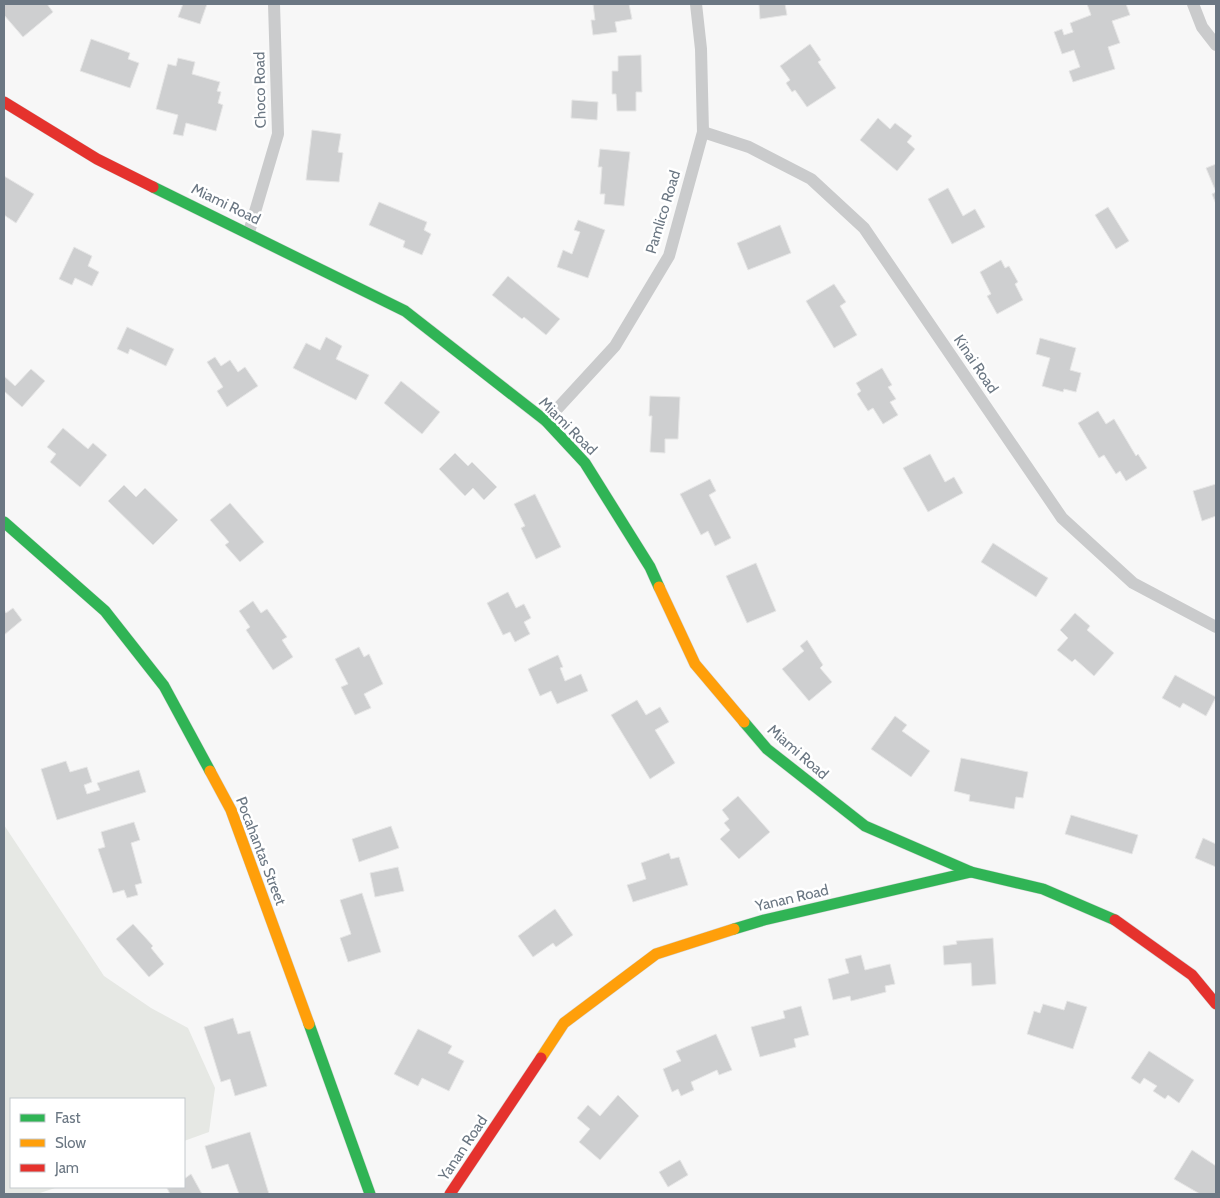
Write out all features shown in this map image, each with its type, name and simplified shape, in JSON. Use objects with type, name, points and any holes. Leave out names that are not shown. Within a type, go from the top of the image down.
[{"type":"street","name":"Choco Road","points":[[249,232],[278,134],[274,4]]},
{"type":"street","name":"Pamlico Road","points":[[546,421],[615,346],[669,256],[703,132],[701,48],[696,4]]},
{"type":"street","points":[[1193,4],[1202,27],[1216,45]]},
{"type":"street","name":"Miami Road","points":[[4,102],[97,159],[249,232],[405,311],[546,421],[585,463],[650,567],[695,664],[767,749],[864,826],[971,872]]},
{"type":"street","name":"Kinai Road","points":[[703,132],[749,147],[811,179],[864,228],[1062,518],[1133,583],[1216,627]]},
{"type":"street","name":"Pocahantas Street","points":[[4,522],[105,611],[164,686],[231,810],[370,1194]]},
{"type":"street","name":"Yanan Road","points":[[450,1194],[564,1023],[656,954],[764,920],[971,872],[1043,889],[1113,918],[1192,975],[1216,1004]]},
{"type":"shaded area","points":[[4,825],[104,976],[151,1008],[188,1028],[215,1088],[209,1132],[185,1141],[185,1098],[10,1098],[10,1188],[55,1188],[37,1194],[4,1194]]},
{"type":"building","points":[[4,4],[47,4],[53,12],[23,37],[4,15]]},
{"type":"building","points":[[183,4],[207,4],[200,24],[178,17]]},
{"type":"building","points":[[593,4],[629,4],[632,19],[615,22],[617,32],[593,35],[591,20],[595,20]]},
{"type":"building","points":[[759,4],[785,4],[787,15],[760,19]]},
{"type":"building","points":[[1087,4],[1126,4],[1130,15],[1112,21],[1120,43],[1108,47],[1115,69],[1073,82],[1069,71],[1080,67],[1074,50],[1062,54],[1054,32],[1062,29],[1064,35],[1073,32],[1070,23],[1091,15]]},
{"type":"building","points":[[91,39],[130,53],[128,59],[139,63],[130,88],[80,71]]},
{"type":"building","points":[[810,44],[821,60],[818,62],[836,88],[807,107],[795,90],[792,92],[786,83],[790,80],[780,66]]},
{"type":"building","points":[[641,55],[642,92],[636,92],[636,111],[617,111],[616,94],[612,94],[612,71],[618,71],[618,56]]},
{"type":"building","points":[[178,58],[195,62],[192,74],[220,82],[217,91],[221,92],[218,103],[223,105],[216,131],[186,123],[183,136],[173,134],[178,115],[156,109],[168,64],[176,66]]},
{"type":"building","points":[[572,100],[598,102],[597,120],[571,118]]},
{"type":"building","points":[[878,118],[890,129],[895,123],[912,136],[907,142],[915,149],[897,171],[860,140]]},
{"type":"building","points":[[312,130],[341,134],[338,152],[343,153],[339,182],[306,180]]},
{"type":"building","points":[[600,149],[630,152],[624,206],[604,204],[605,194],[600,194],[602,167],[598,167]]},
{"type":"building","points":[[1216,164],[1216,192],[1206,168]]},
{"type":"building","points":[[4,176],[34,194],[16,223],[4,215]]},
{"type":"building","points":[[948,188],[963,216],[975,209],[985,227],[952,244],[928,199]]},
{"type":"building","points":[[1216,192],[1216,204],[1212,194]]},
{"type":"building","points":[[379,202],[427,222],[424,230],[431,234],[422,255],[403,247],[405,241],[369,225]]},
{"type":"building","points":[[1108,207],[1129,241],[1116,249],[1095,215]]},
{"type":"building","points":[[578,220],[605,230],[588,278],[557,267],[563,250],[572,254],[580,232],[574,230]]},
{"type":"building","points":[[780,225],[791,253],[748,270],[737,243]]},
{"type":"building","points":[[74,247],[92,256],[88,266],[99,272],[92,286],[75,278],[72,285],[59,279]]},
{"type":"building","points":[[1001,260],[1005,268],[1009,266],[1018,282],[1015,284],[1023,300],[997,314],[987,296],[991,294],[980,272]]},
{"type":"building","points":[[508,276],[560,319],[546,335],[492,295]]},
{"type":"building","points":[[834,284],[846,302],[840,306],[857,335],[834,348],[806,301]]},
{"type":"building","points":[[127,327],[174,349],[166,366],[130,349],[128,354],[117,349]]},
{"type":"building","points":[[326,337],[342,346],[336,359],[369,375],[356,400],[293,368],[306,343],[320,350]]},
{"type":"building","points":[[1040,338],[1076,348],[1070,370],[1081,373],[1076,392],[1064,389],[1063,392],[1042,386],[1050,358],[1036,354]]},
{"type":"building","points":[[215,357],[221,366],[230,360],[238,372],[245,367],[258,386],[227,407],[217,391],[223,387],[207,362]]},
{"type":"building","points":[[882,368],[892,385],[888,387],[896,399],[890,402],[898,415],[883,424],[873,408],[868,411],[857,394],[861,391],[856,383]]},
{"type":"building","points":[[31,369],[45,381],[22,407],[4,391],[4,376],[15,386]]},
{"type":"building","points":[[401,381],[440,412],[422,434],[384,403]]},
{"type":"building","points":[[650,396],[680,397],[678,439],[665,439],[665,453],[650,452],[652,416],[649,416]]},
{"type":"building","points":[[1098,411],[1106,424],[1114,419],[1136,456],[1138,454],[1147,468],[1126,481],[1120,471],[1116,474],[1104,455],[1099,458],[1078,423]]},
{"type":"building","points":[[63,428],[88,449],[93,443],[107,455],[80,487],[50,462],[56,454],[47,447]]},
{"type":"building","points":[[455,453],[468,466],[472,462],[497,487],[484,500],[473,488],[465,496],[439,469]]},
{"type":"building","points":[[930,454],[945,482],[954,477],[963,493],[928,512],[903,468]]},
{"type":"building","points":[[710,479],[716,491],[709,495],[731,538],[715,546],[708,531],[701,535],[680,494]]},
{"type":"building","points":[[1216,484],[1216,516],[1202,521],[1193,491]]},
{"type":"building","points":[[124,485],[136,497],[145,488],[178,520],[153,545],[108,501]]},
{"type":"building","points":[[535,494],[561,547],[536,559],[521,528],[525,526],[514,504]]},
{"type":"building","points":[[230,503],[264,542],[240,562],[225,545],[229,542],[210,520]]},
{"type":"building","points":[[993,543],[1048,578],[1036,597],[981,562]]},
{"type":"building","points":[[756,563],[776,611],[747,623],[726,576]]},
{"type":"building","points":[[508,592],[516,608],[524,604],[531,618],[524,622],[530,634],[515,642],[510,632],[503,635],[487,603]]},
{"type":"building","points":[[253,601],[261,613],[267,609],[287,637],[282,640],[293,657],[273,670],[246,630],[250,627],[239,611]]},
{"type":"building","points":[[13,608],[22,620],[4,635],[4,610],[6,613]]},
{"type":"building","points":[[1075,613],[1090,626],[1087,630],[1114,653],[1094,676],[1075,659],[1072,662],[1057,650],[1068,638],[1060,630]]},
{"type":"building","points":[[807,640],[823,665],[820,668],[832,682],[809,701],[782,669],[804,651],[800,646]]},
{"type":"building","points":[[359,647],[364,657],[369,654],[383,684],[364,694],[371,708],[355,715],[341,687],[348,684],[335,659]]},
{"type":"building","points":[[558,655],[563,667],[560,668],[565,681],[581,674],[588,691],[557,704],[551,691],[540,696],[528,669]]},
{"type":"building","points":[[1175,675],[1216,697],[1206,716],[1183,703],[1180,708],[1162,698]]},
{"type":"building","points":[[637,700],[646,715],[660,707],[669,722],[655,730],[675,763],[650,779],[611,715]]},
{"type":"building","points":[[895,716],[907,725],[902,731],[930,751],[911,777],[871,749]]},
{"type":"building","points":[[961,758],[1028,772],[1023,798],[1016,797],[1014,809],[969,801],[970,795],[954,791]]},
{"type":"building","points":[[66,761],[70,772],[87,767],[92,782],[84,785],[87,794],[100,790],[97,783],[139,770],[146,792],[57,820],[41,769]]},
{"type":"building","points":[[738,796],[770,832],[739,859],[720,839],[730,830],[724,823],[729,819],[722,810]]},
{"type":"building","points":[[1071,815],[1138,835],[1132,854],[1065,834]]},
{"type":"building","points":[[134,822],[140,840],[131,843],[142,883],[135,885],[138,895],[127,898],[124,890],[113,893],[98,849],[105,847],[101,832]]},
{"type":"building","points":[[391,826],[399,848],[359,862],[352,839]]},
{"type":"building","points":[[1203,838],[1216,844],[1216,867],[1195,858]]},
{"type":"building","points":[[669,853],[671,859],[679,857],[688,885],[633,902],[627,885],[646,879],[641,863]]},
{"type":"building","points":[[398,867],[404,891],[375,897],[370,873]]},
{"type":"building","points":[[362,893],[381,952],[348,962],[340,938],[351,934],[340,900]]},
{"type":"building","points":[[555,909],[573,935],[556,947],[553,943],[533,957],[518,936]]},
{"type":"building","points":[[133,924],[153,946],[151,948],[164,964],[149,977],[116,939]]},
{"type":"building","points":[[993,938],[996,984],[972,986],[971,963],[944,965],[943,946],[957,944],[956,941]]},
{"type":"building","points":[[861,955],[865,970],[890,964],[895,984],[885,986],[886,992],[851,1001],[850,996],[833,1000],[828,979],[849,973],[845,959]]},
{"type":"building","points":[[1067,1001],[1087,1007],[1073,1049],[1027,1034],[1034,1011],[1040,1013],[1043,1004],[1064,1010]]},
{"type":"building","points":[[801,1006],[809,1035],[794,1039],[796,1047],[760,1057],[751,1027],[785,1018],[783,1011]]},
{"type":"building","points":[[233,1018],[238,1034],[250,1031],[267,1086],[235,1096],[230,1079],[221,1082],[204,1027]]},
{"type":"building","points":[[418,1029],[452,1046],[448,1053],[464,1061],[449,1091],[422,1078],[418,1086],[394,1074]]},
{"type":"building","points":[[716,1034],[732,1070],[719,1075],[717,1070],[691,1082],[694,1090],[681,1096],[678,1089],[672,1092],[663,1069],[681,1061],[676,1051]]},
{"type":"building","points":[[1149,1051],[1194,1080],[1179,1103],[1168,1095],[1165,1099],[1153,1091],[1157,1086],[1144,1078],[1140,1084],[1131,1078]]},
{"type":"building","points":[[618,1095],[639,1116],[600,1160],[579,1142],[590,1129],[577,1118],[588,1105],[600,1116]]},
{"type":"building","points":[[250,1132],[269,1194],[239,1194],[228,1164],[212,1169],[205,1146]]},
{"type":"building","points":[[1192,1150],[1216,1166],[1216,1194],[1200,1194],[1174,1179]]},
{"type":"building","points":[[680,1160],[688,1175],[668,1187],[659,1172]]},
{"type":"building","points":[[191,1174],[202,1194],[170,1194],[167,1188],[185,1188],[185,1178]]},
{"type":"traffic: fast","points":[[153,187],[405,311],[546,421],[585,463],[650,567],[659,587]]},
{"type":"traffic: fast","points":[[4,522],[105,611],[164,686],[210,771]]},
{"type":"traffic: fast","points":[[744,722],[767,749],[865,826],[971,872]]},
{"type":"traffic: fast","points":[[734,929],[764,920],[971,872],[1043,889],[1115,920]]},
{"type":"traffic: fast","points":[[309,1024],[370,1194]]},
{"type":"traffic: slow","points":[[659,587],[695,664],[744,722]]},
{"type":"traffic: slow","points":[[210,771],[231,810],[309,1024]]},
{"type":"traffic: slow","points":[[541,1058],[564,1023],[656,954],[734,929]]},
{"type":"traffic: jam","points":[[4,102],[97,159],[153,187]]},
{"type":"traffic: jam","points":[[1115,920],[1192,975],[1216,1004]]},
{"type":"traffic: jam","points":[[450,1194],[541,1058]]}]
